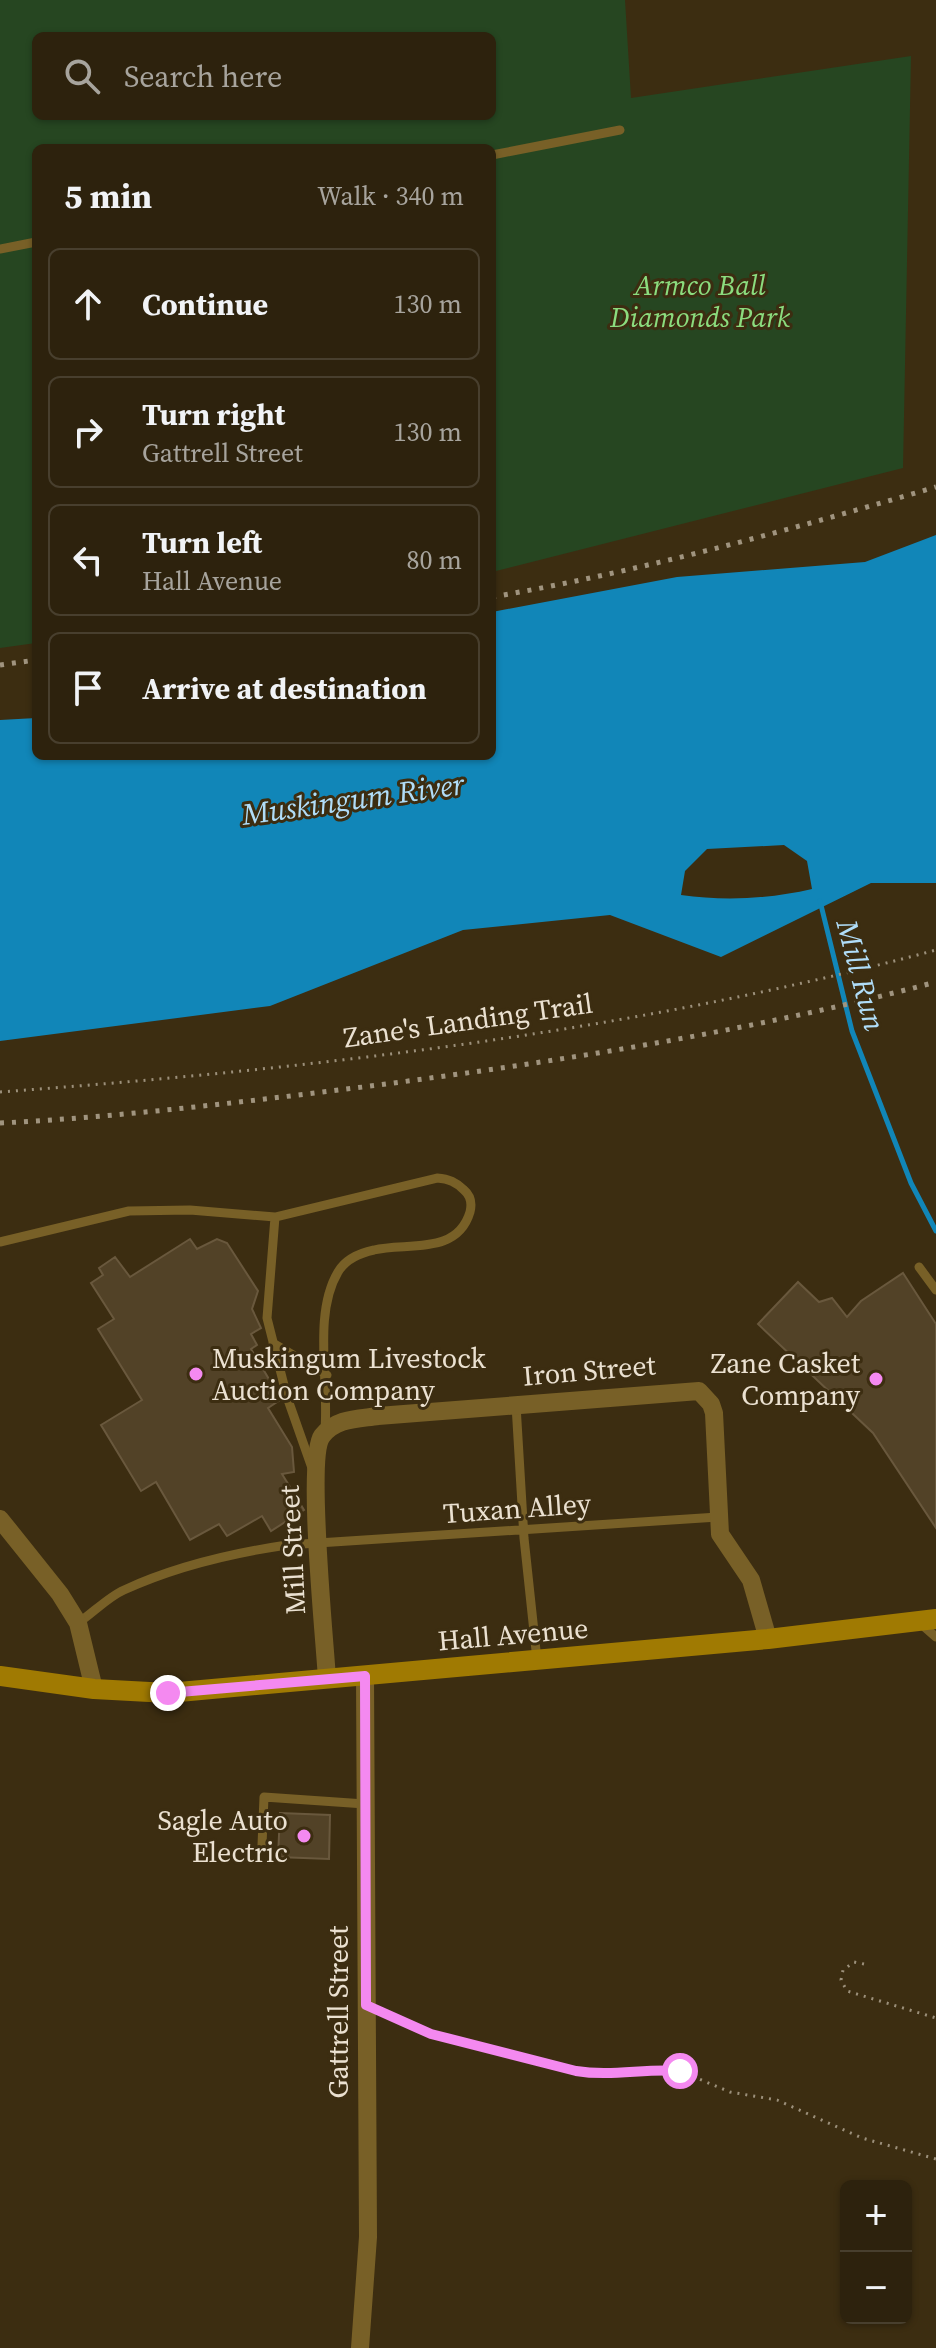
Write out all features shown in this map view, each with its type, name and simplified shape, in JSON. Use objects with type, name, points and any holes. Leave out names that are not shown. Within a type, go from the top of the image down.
[{"type":"main road","name":"Hall Avenue","points":[[0,1676],[94,1689],[168,1693],[768,1639],[927,1620]]},
{"type":"street","name":"Iron Street","points":[[329,1429],[378,1416],[691,1389],[705,1395],[714,1413],[718,1517]]},
{"type":"street","name":"Mill Street","points":[[327,1679],[315,1478],[318,1444],[329,1429]]},
{"type":"street","points":[[718,1517],[726,1546],[751,1580],[768,1639]]},
{"type":"street","points":[[0,1519],[60,1594],[78,1623],[94,1689]]},
{"type":"street","name":"Gattrell Street","points":[[360,2348],[368,2237],[365,1676]]},
{"type":"lane","points":[[496,154],[620,130]]},
{"type":"lane","points":[[0,249],[32,243]]},
{"type":"lane","points":[[0,1242],[129,1211],[190,1210],[275,1217],[437,1178],[450,1179],[469,1195],[469,1216],[450,1237],[435,1244],[376,1249],[351,1259],[340,1268],[326,1295],[329,1429]]},
{"type":"lane","points":[[275,1217],[266,1297],[273,1343],[287,1397],[315,1478]]},
{"type":"lane","points":[[919,1267],[936,1290]]},
{"type":"lane","points":[[273,1343],[327,1375]]},
{"type":"lane","points":[[516,1405],[537,1660]]},
{"type":"lane","name":"Tuxan Alley","points":[[78,1623],[122,1591],[201,1563],[276,1546],[718,1517]]},
{"type":"lane","points":[[927,1620],[936,1637]]},
{"type":"lane","points":[[262,1845],[264,1797],[365,1804]]},
{"type":"path","name":"Zane's Landing Trail","points":[[0,1092],[192,1076],[373,1055],[572,1026],[828,978],[936,950]]},
{"type":"path","points":[[864,1964],[854,1962],[843,1970],[841,1980],[847,1991],[936,2018]]},
{"type":"path","points":[[366,2005],[431,2034],[576,2071],[599,2075],[650,2068],[680,2071],[730,2092],[777,2100],[862,2138],[936,2159]]},
{"type":"green space","name":"Armco Ball Diamonds Park","points":[[0,0],[625,0],[631,98],[911,56],[903,468],[496,571],[496,144],[32,144],[32,644],[0,648]]},
{"type":"water","name":"Muskingum River","points":[[936,535],[936,883],[871,883],[721,957],[610,915],[463,930],[270,1006],[0,1041],[0,720],[32,718],[32,760],[496,760],[496,611],[677,577],[865,562]],"holes":[[[784,845],[807,861],[812,889],[746,898],[681,895],[685,871],[707,849]]]},
{"type":"building","name":"Muskingum Livestock Auction Company","points":[[190,1239],[197,1249],[217,1239],[227,1243],[258,1291],[252,1309],[261,1328],[251,1334],[257,1345],[251,1349],[279,1396],[280,1400],[268,1408],[292,1447],[294,1472],[282,1474],[304,1510],[271,1531],[262,1516],[227,1536],[219,1524],[190,1540],[156,1482],[141,1491],[101,1425],[142,1400],[98,1329],[114,1319],[91,1283],[103,1275],[99,1268],[115,1257],[130,1277]]},
{"type":"building","name":"Zane Casket Company","points":[[903,1273],[936,1324],[936,1528],[873,1433],[758,1324],[798,1282],[819,1302],[832,1298],[847,1317],[861,1301]]},
{"type":"building","name":"Sagle Auto Electric","points":[[280,1813],[330,1815],[329,1859],[278,1857]]},
{"type":"waterway","name":"Mill Run","points":[[820,901],[852,1031],[911,1183],[936,1231]]},
{"type":"railway","points":[[496,596],[660,562],[936,487]]},
{"type":"railway","points":[[0,665],[32,661]]},
{"type":"railway","points":[[0,1123],[227,1103],[507,1067],[723,1031],[936,982]]},
{"type":"place","name":"Muskingum Livestock Auction Company","points":[[196,1374]]},
{"type":"place","name":"Zane Casket Company","points":[[876,1379]]},
{"type":"place","name":"Sagle Auto Electric","points":[[304,1836]]},
{"type":"route","points":[[168,1693],[365,1676],[366,2005],[395,2021],[431,2034],[576,2071],[617,2075],[650,2068],[680,2071]]}]
